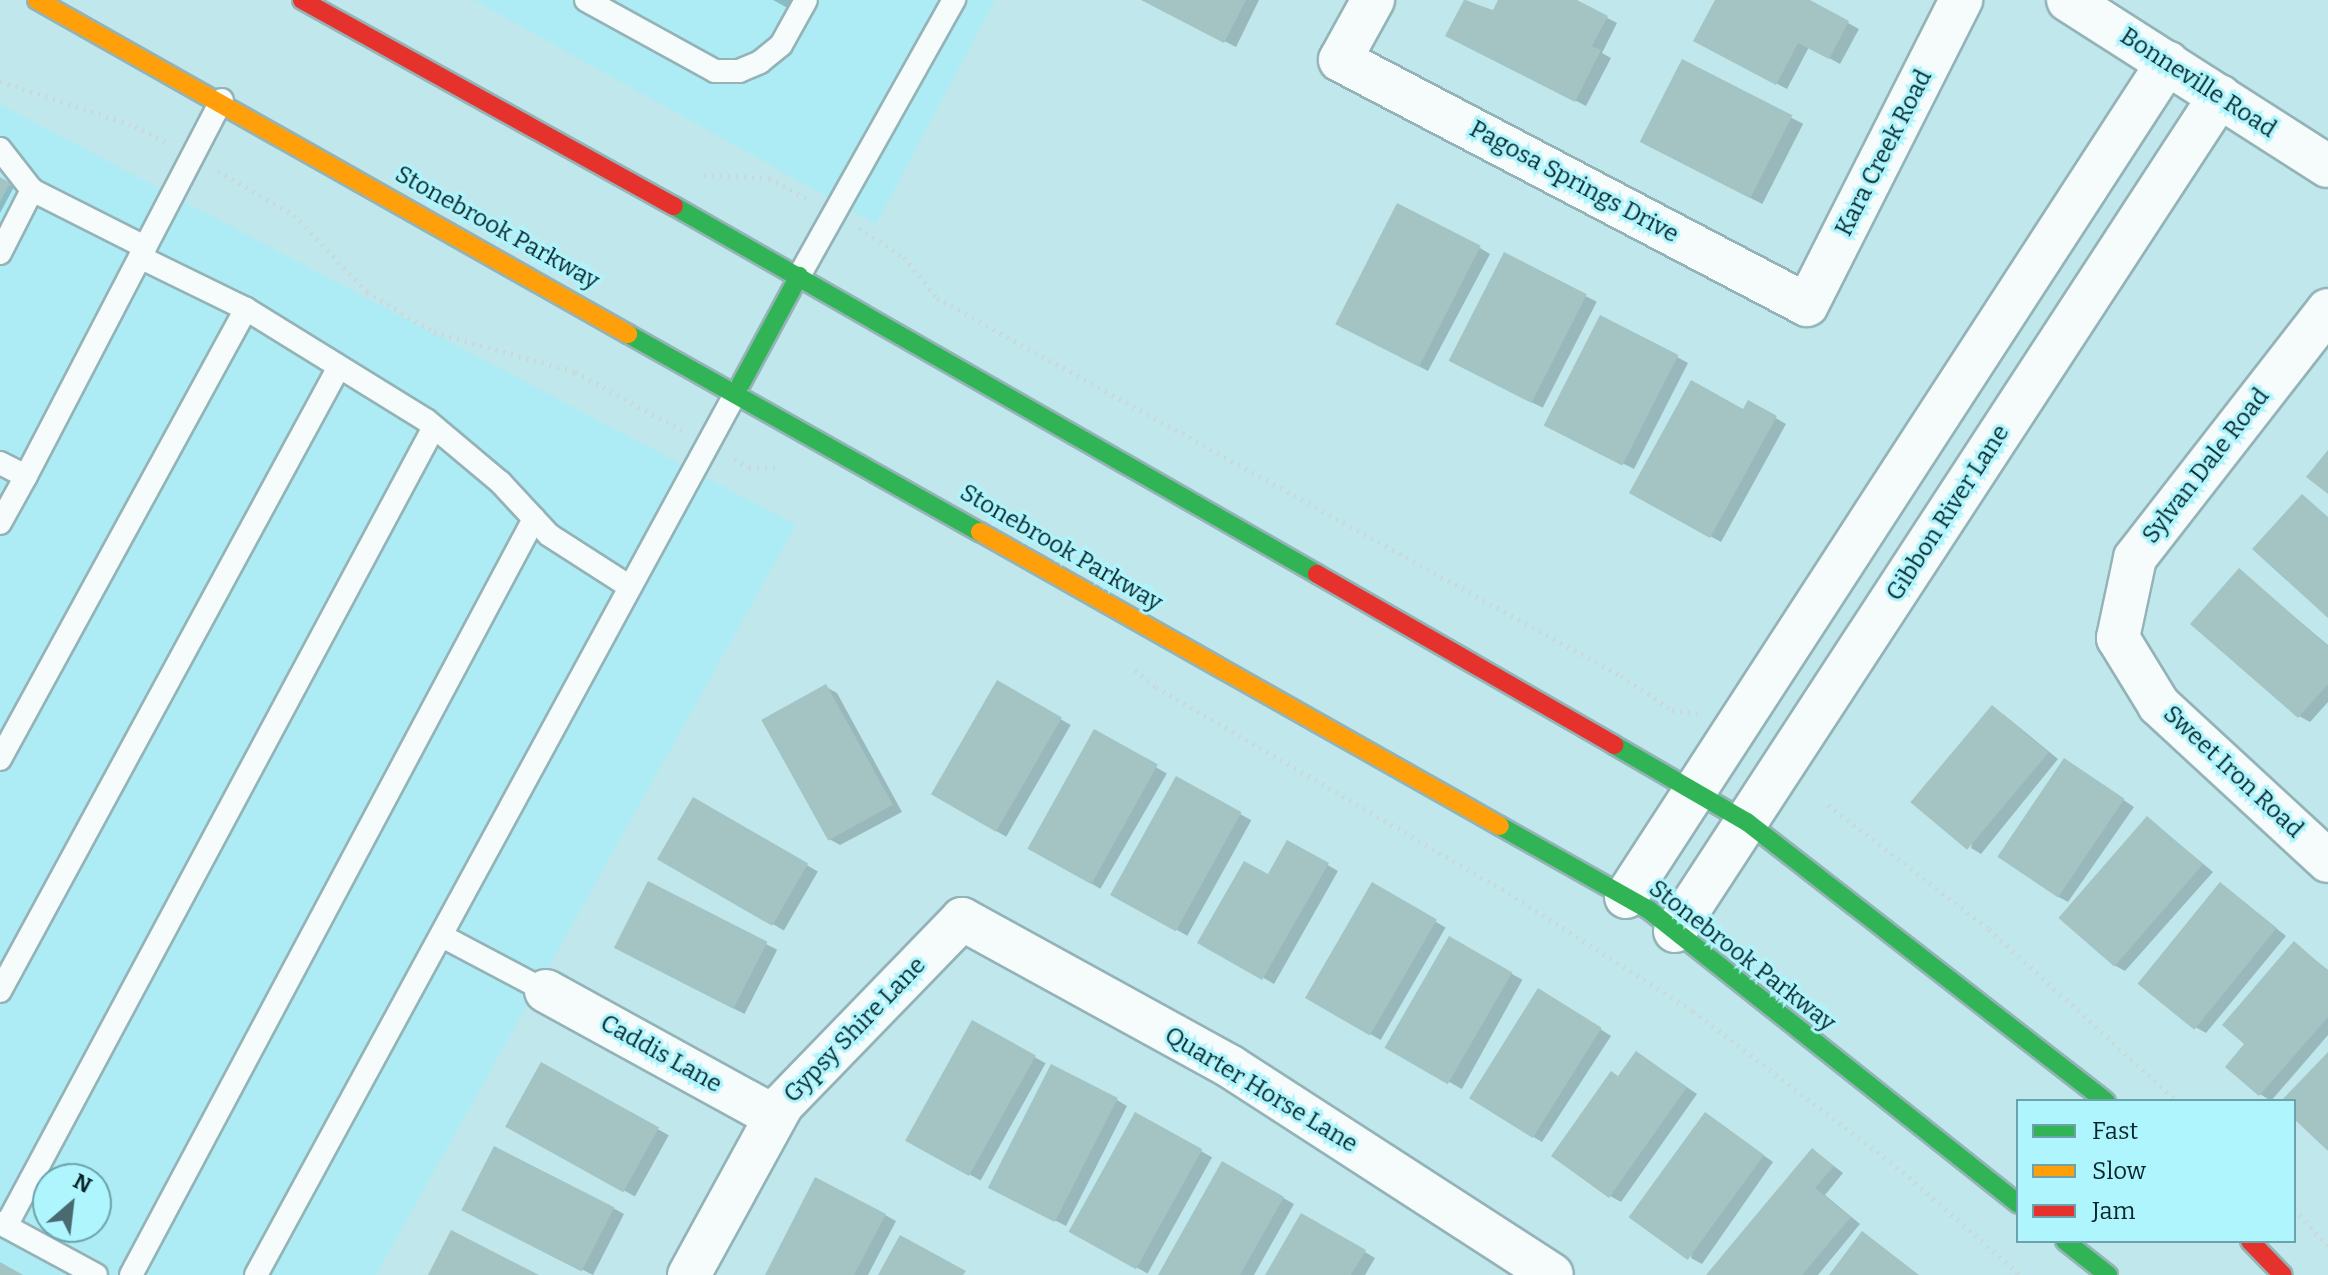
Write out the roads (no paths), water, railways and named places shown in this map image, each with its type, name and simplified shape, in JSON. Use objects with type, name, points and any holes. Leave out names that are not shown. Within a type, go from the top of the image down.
[{"type":"main road","name":"Stonebrook Parkway","points":[[37,0],[222,100],[1626,897],[1675,931],[2016,1202]]},
{"type":"main road","points":[[302,0],[799,276],[1747,822],[2103,1099]]},
{"type":"main road","points":[[737,391],[799,276]]},
{"type":"main road","points":[[2068,1243],[2108,1275]]},
{"type":"main road","points":[[2252,1243],[2283,1275]]},
{"type":"street","name":"Pagosa Springs Drive","points":[[1373,0],[1340,60],[1807,305]]},
{"type":"street","name":"Kara Creek Road","points":[[1807,305],[1961,0]]},
{"type":"street","name":"Bonneville Road","points":[[2068,0],[2328,166]]},
{"type":"street","points":[[1626,897],[2168,62]]},
{"type":"street","name":"Gibbon River Lane","points":[[1675,931],[2220,96]]},
{"type":"street","name":"Sylvan Dale Road","points":[[2118,638],[2135,558],[2328,310]]},
{"type":"street","name":"Sweet Iron Road","points":[[2118,638],[2159,705],[2328,861]]},
{"type":"street","name":"Gypsy Shire Lane","points":[[689,1275],[775,1117],[962,919]]},
{"type":"street","name":"Quarter Horse Lane","points":[[962,919],[1231,1067],[1552,1275]]},
{"type":"street","name":"Caddis Lane","points":[[546,991],[775,1117]]},
{"type":"lane","points":[[586,0],[715,71],[739,71],[760,62],[781,45],[806,0]]},
{"type":"lane","points":[[799,276],[954,0]]},
{"type":"lane","points":[[0,523],[222,100]]},
{"type":"lane","points":[[0,149],[32,190],[246,309],[434,427],[500,482],[534,519],[586,563],[630,587]]},
{"type":"lane","points":[[0,253],[32,190]]},
{"type":"lane","points":[[0,759],[246,309]]},
{"type":"lane","points":[[0,991],[339,367]]},
{"type":"lane","points":[[256,1275],[737,391]]},
{"type":"lane","points":[[96,1275],[3,1225],[434,427]]},
{"type":"lane","points":[[0,463],[26,476]]},
{"type":"lane","points":[[131,1275],[534,519]]},
{"type":"lane","points":[[442,936],[546,991]]}]
